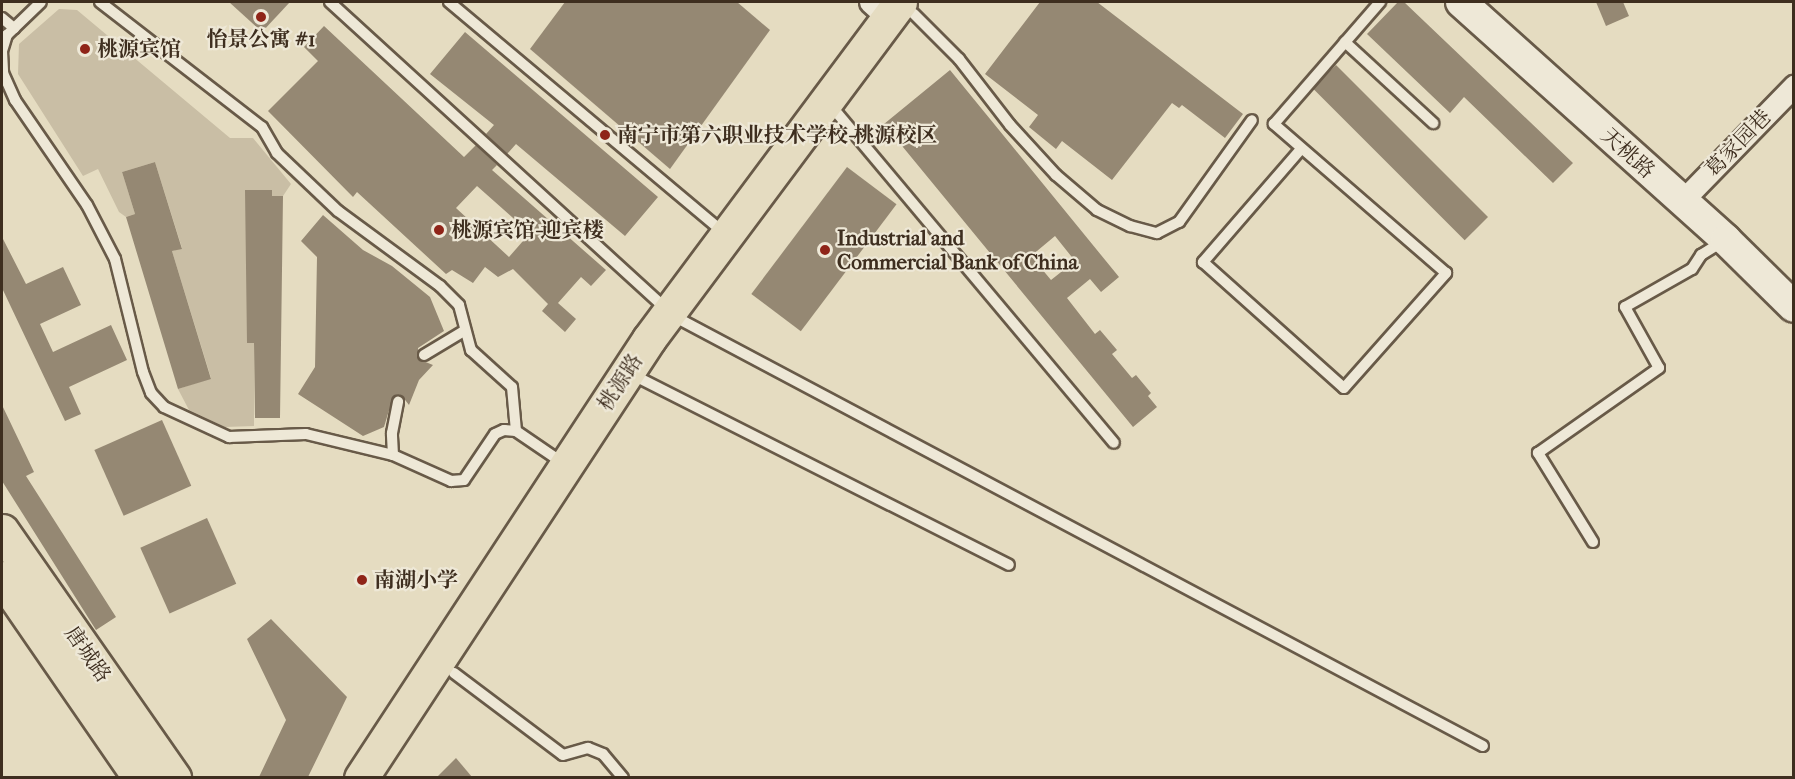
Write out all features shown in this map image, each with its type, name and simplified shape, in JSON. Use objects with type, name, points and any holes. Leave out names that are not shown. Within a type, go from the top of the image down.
[{"type":"main road","name":"天桃路","points":[[1461,2],[1726,240],[1794,307]]},
{"type":"main road","name":"桃源路","points":[[387,777],[640,379],[675,316],[726,235],[899,7]]},
{"type":"main road","name":"桃源路","points":[[361,777],[566,465],[675,316],[838,114],[899,7]]},
{"type":"main road","name":"唐城路","points":[[2,531],[174,777]]},
{"type":"main road","name":"唐城路","points":[[2,578],[140,777]]},
{"type":"street","name":"葛家园巷","points":[[1682,201],[1794,86]]},
{"type":"lane","points":[[40,2],[7,34],[2,51],[3,73],[15,100],[87,205],[115,259],[143,372],[151,393],[164,407],[229,437],[306,435],[393,454],[458,481],[464,480],[495,434],[516,431],[566,465]]},
{"type":"lane","points":[[100,2],[262,127],[277,153],[338,211],[440,286],[459,305],[464,331],[471,350],[512,387],[516,431]]},
{"type":"lane","points":[[330,2],[675,316],[1483,746]]},
{"type":"lane","points":[[449,2],[726,235]]},
{"type":"lane","points":[[1301,149],[1203,262],[1344,388],[1446,273],[1274,124],[1380,2]]},
{"type":"lane","points":[[899,7],[959,59],[1010,125],[1056,175],[1097,210],[1130,226],[1157,233],[1179,222],[1252,120]]},
{"type":"lane","points":[[2,18],[14,28]]},
{"type":"lane","points":[[1345,42],[1433,123]]},
{"type":"lane","points":[[838,114],[1114,443]]},
{"type":"lane","points":[[1593,542],[1538,453],[1659,368],[1625,307],[1692,269],[1701,255],[1726,240]]},
{"type":"lane","points":[[424,355],[464,331]]},
{"type":"lane","points":[[640,379],[1009,565]]},
{"type":"lane","points":[[393,454],[392,433],[398,402]]},
{"type":"lane","points":[[453,673],[563,755],[588,748],[603,754],[623,777]]},
{"type":"shaded area","points":[[59,9],[77,10],[230,138],[253,138],[291,184],[283,196],[254,343],[254,426],[225,427],[189,410],[178,389],[211,378],[172,251],[182,248],[155,162],[122,172],[135,214],[126,217],[119,212],[98,169],[83,176],[18,74],[19,44]]},
{"type":"building","name":"怡景公寓 #1","points":[[229,2],[290,2],[262,32]]},
{"type":"building","points":[[565,2],[737,2],[770,30],[670,169],[530,49]]},
{"type":"building","points":[[1040,2],[1097,2],[1243,114],[1225,138],[1182,105],[1179,108],[1172,103],[1112,180],[1062,141],[1056,149],[1029,127],[1038,115],[985,74]]},
{"type":"building","points":[[1398,2],[1404,2],[1573,163],[1553,183],[1464,97],[1450,113],[1367,34]]},
{"type":"building","points":[[1596,2],[1623,2],[1629,16],[1606,26]]},
{"type":"building","points":[[324,26],[464,157],[476,145],[497,165],[492,170],[606,270],[591,286],[581,277],[558,303],[576,319],[565,332],[542,311],[548,304],[513,269],[498,277],[485,267],[473,283],[452,270],[446,274],[357,192],[353,197],[268,111],[318,61],[304,47]],"holes":[[[477,186],[530,233],[509,257],[456,208]]]},
{"type":"building","points":[[465,32],[658,197],[625,236],[516,144],[507,154],[486,134],[494,125],[430,74]]},
{"type":"building","points":[[1336,65],[1488,217],[1465,240],[1313,88]]},
{"type":"building","points":[[950,70],[1119,277],[1101,292],[1090,279],[1067,298],[1095,334],[1100,330],[1117,350],[1112,354],[1132,378],[1136,375],[1151,393],[1148,396],[1157,407],[1133,427],[884,124]],"holes":[[[1055,236],[1075,261],[1051,280],[1031,256]]]},
{"type":"building","points":[[155,162],[182,249],[172,251],[211,379],[178,389],[126,217],[135,214],[122,172]]},
{"type":"building","name":"Industrial and Commercial Bank of China","points":[[847,167],[897,204],[801,331],[751,294]]},
{"type":"building","points":[[245,190],[272,190],[272,196],[283,196],[280,418],[255,418],[254,343],[247,343]]},
{"type":"building","points":[[323,215],[363,250],[392,266],[430,297],[444,331],[418,348],[418,359],[433,365],[419,380],[409,405],[402,396],[393,397],[384,427],[363,436],[298,394],[315,367],[317,257],[301,241]]},
{"type":"building","points":[[2,237],[26,284],[63,267],[81,305],[40,324],[53,352],[111,325],[127,360],[69,387],[81,414],[65,421],[2,288]]},
{"type":"building","points":[[2,405],[34,472],[26,476],[116,617],[96,630],[2,481]]},
{"type":"building","points":[[162,420],[191,486],[124,516],[94,450]]},
{"type":"building","points":[[207,518],[236,584],[170,613],[140,548]]},
{"type":"building","points":[[271,619],[347,697],[308,777],[259,777],[286,720],[247,639]]},
{"type":"building","points":[[456,758],[472,777],[437,777]]},
{"type":"place","name":"怡景公寓 #1","points":[[261,17]]},
{"type":"place","name":"桃源宾馆","points":[[85,49]]},
{"type":"place","name":"南宁市第六职业技术学校-桃源校区","points":[[605,135]]},
{"type":"place","name":"桃源宾馆-迎宾楼","points":[[439,230]]},
{"type":"place","name":"Industrial and Commercial Bank of China","points":[[825,250]]},
{"type":"place","name":"南湖小学","points":[[362,580]]}]
